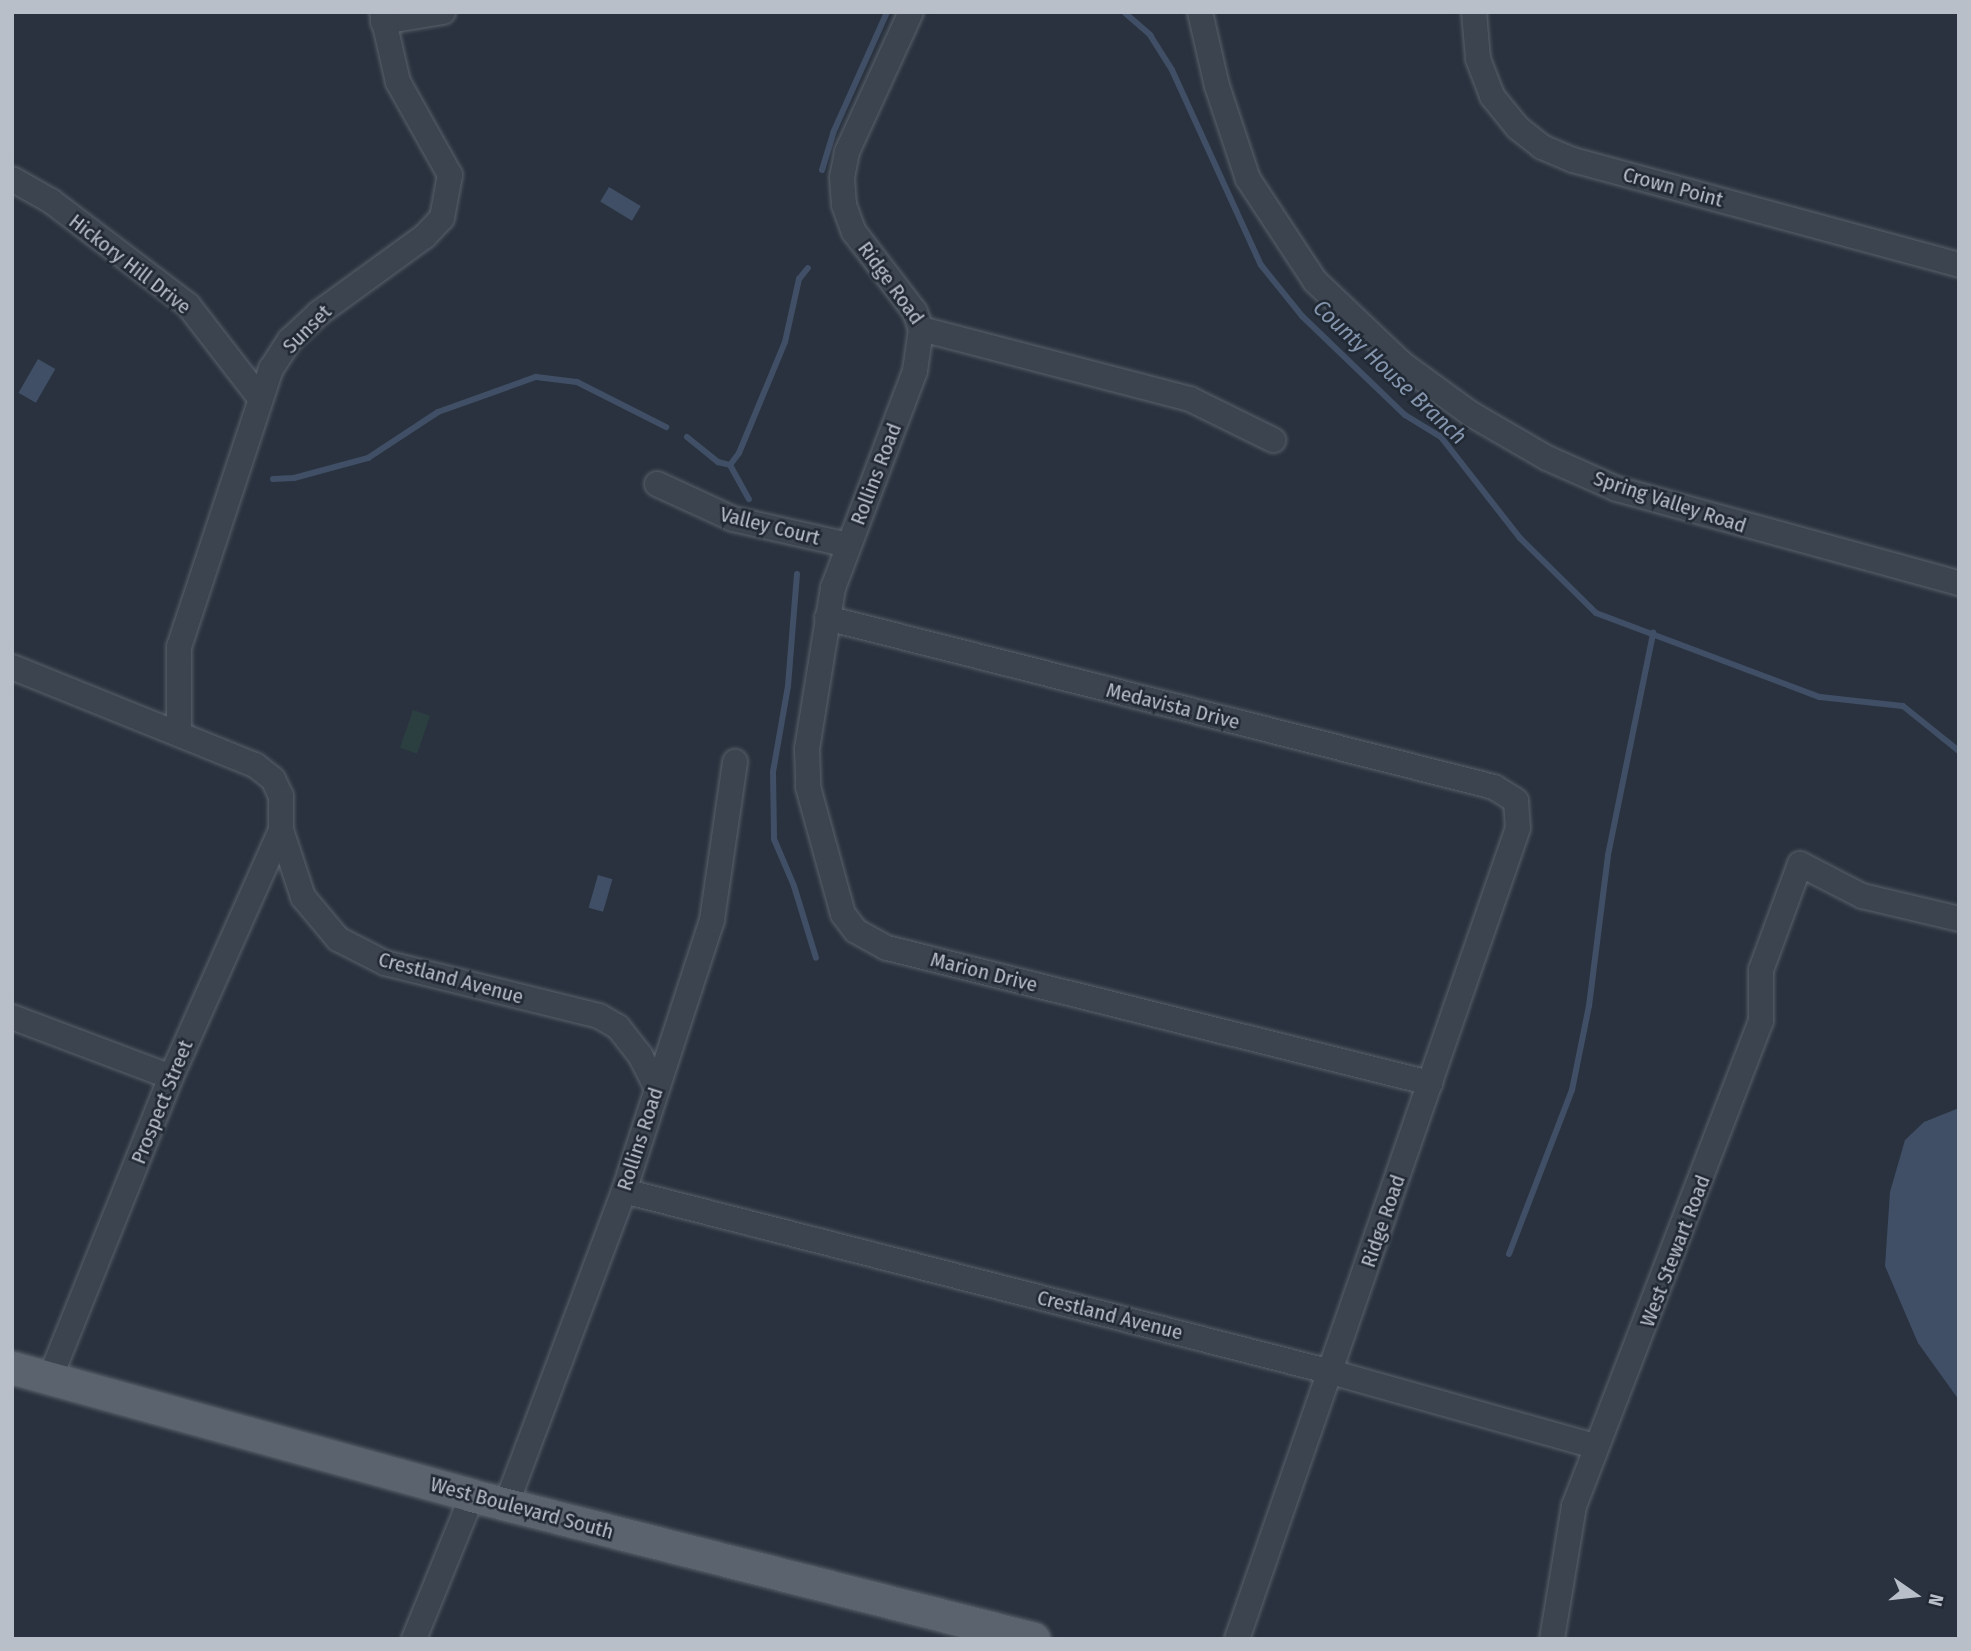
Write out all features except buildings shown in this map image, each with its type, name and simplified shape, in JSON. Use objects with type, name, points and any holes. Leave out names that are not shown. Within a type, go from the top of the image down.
[{"type":"main road","name":"West Boulevard South","points":[[12,1368],[472,1496],[1034,1639]]},
{"type":"street","points":[[382,17],[443,12]]},
{"type":"street","name":"Ridge Road","points":[[911,12],[847,152],[842,177],[844,205],[854,232],[915,313],[921,329],[1190,399],[1273,440]]},
{"type":"street","name":"Spring Valley Road","points":[[1200,12],[1217,86],[1248,179],[1315,281],[1401,363],[1471,414],[1547,458],[1617,489],[1959,583]]},
{"type":"street","name":"Crown Point","points":[[1474,12],[1478,59],[1492,96],[1518,128],[1542,147],[1573,160],[1959,265]]},
{"type":"street","name":"Sunset","points":[[179,732],[179,647],[260,398],[290,340],[319,313],[425,236],[442,218],[450,175],[398,82],[382,17]]},
{"type":"street","name":"Hickory Hill Drive","points":[[12,179],[51,201],[188,305],[260,398]]},
{"type":"street","name":"Rollins Road","points":[[827,618],[848,545],[915,371],[921,329]]},
{"type":"street","name":"Valley Court","points":[[657,484],[733,519],[848,545]]},
{"type":"street","name":"Medavista Drive","points":[[827,618],[1494,787],[1516,801]]},
{"type":"street","name":"Marion Drive","points":[[827,618],[807,749],[808,787],[843,914],[856,931],[887,948],[1430,1083]]},
{"type":"street","name":"Crestland Avenue","points":[[12,667],[179,732],[255,765],[273,779],[281,796],[281,830],[303,897],[338,939],[384,963],[599,1016],[618,1027],[640,1055],[657,1088]]},
{"type":"street","name":"Rollins Road","points":[[506,1505],[624,1191],[712,920],[735,762]]},
{"type":"street","name":"Ridge Road","points":[[1237,1639],[1518,828],[1516,801]]},
{"type":"street","name":"Prospect Street","points":[[50,1378],[171,1077],[281,830]]},
{"type":"street","name":"West Stewart Road","points":[[1552,1639],[1574,1506],[1594,1446],[1612,1418],[1761,1021],[1761,970],[1800,864],[1862,896],[1959,919]]},
{"type":"street","points":[[12,1017],[171,1077]]},
{"type":"street","name":"Crestland Avenue","points":[[624,1191],[1331,1372],[1594,1446]]},
{"type":"street","points":[[414,1639],[472,1496]]},
{"type":"green space","points":[[413,710],[430,716],[417,754],[400,748]]},
{"type":"water","points":[[609,187],[641,206],[632,221],[600,202]]},
{"type":"water","points":[[38,359],[55,369],[36,403],[18,393]]},
{"type":"water","points":[[598,875],[612,879],[603,912],[589,908]]},
{"type":"water","points":[[1959,1108],[1959,1400],[1918,1343],[1885,1266],[1890,1192],[1905,1140],[1924,1122]]},
{"type":"waterway","points":[[822,170],[833,133],[887,12]]},
{"type":"waterway","name":"County House Branch","points":[[1124,12],[1150,35],[1172,70],[1261,265],[1302,316],[1405,415],[1441,437],[1520,538],[1596,613],[1820,697],[1903,706],[1959,751]]},
{"type":"waterway","points":[[687,437],[718,462],[730,465],[739,453],[785,342],[799,279],[808,268]]},
{"type":"waterway","points":[[273,479],[294,478],[368,458],[438,412],[536,377],[577,382],[666,427]]},
{"type":"waterway","points":[[730,465],[749,499]]},
{"type":"waterway","points":[[797,574],[788,686],[773,772],[774,839],[794,886],[816,958]]},
{"type":"waterway","points":[[1509,1254],[1572,1090],[1589,1006],[1608,855],[1653,633]]}]
